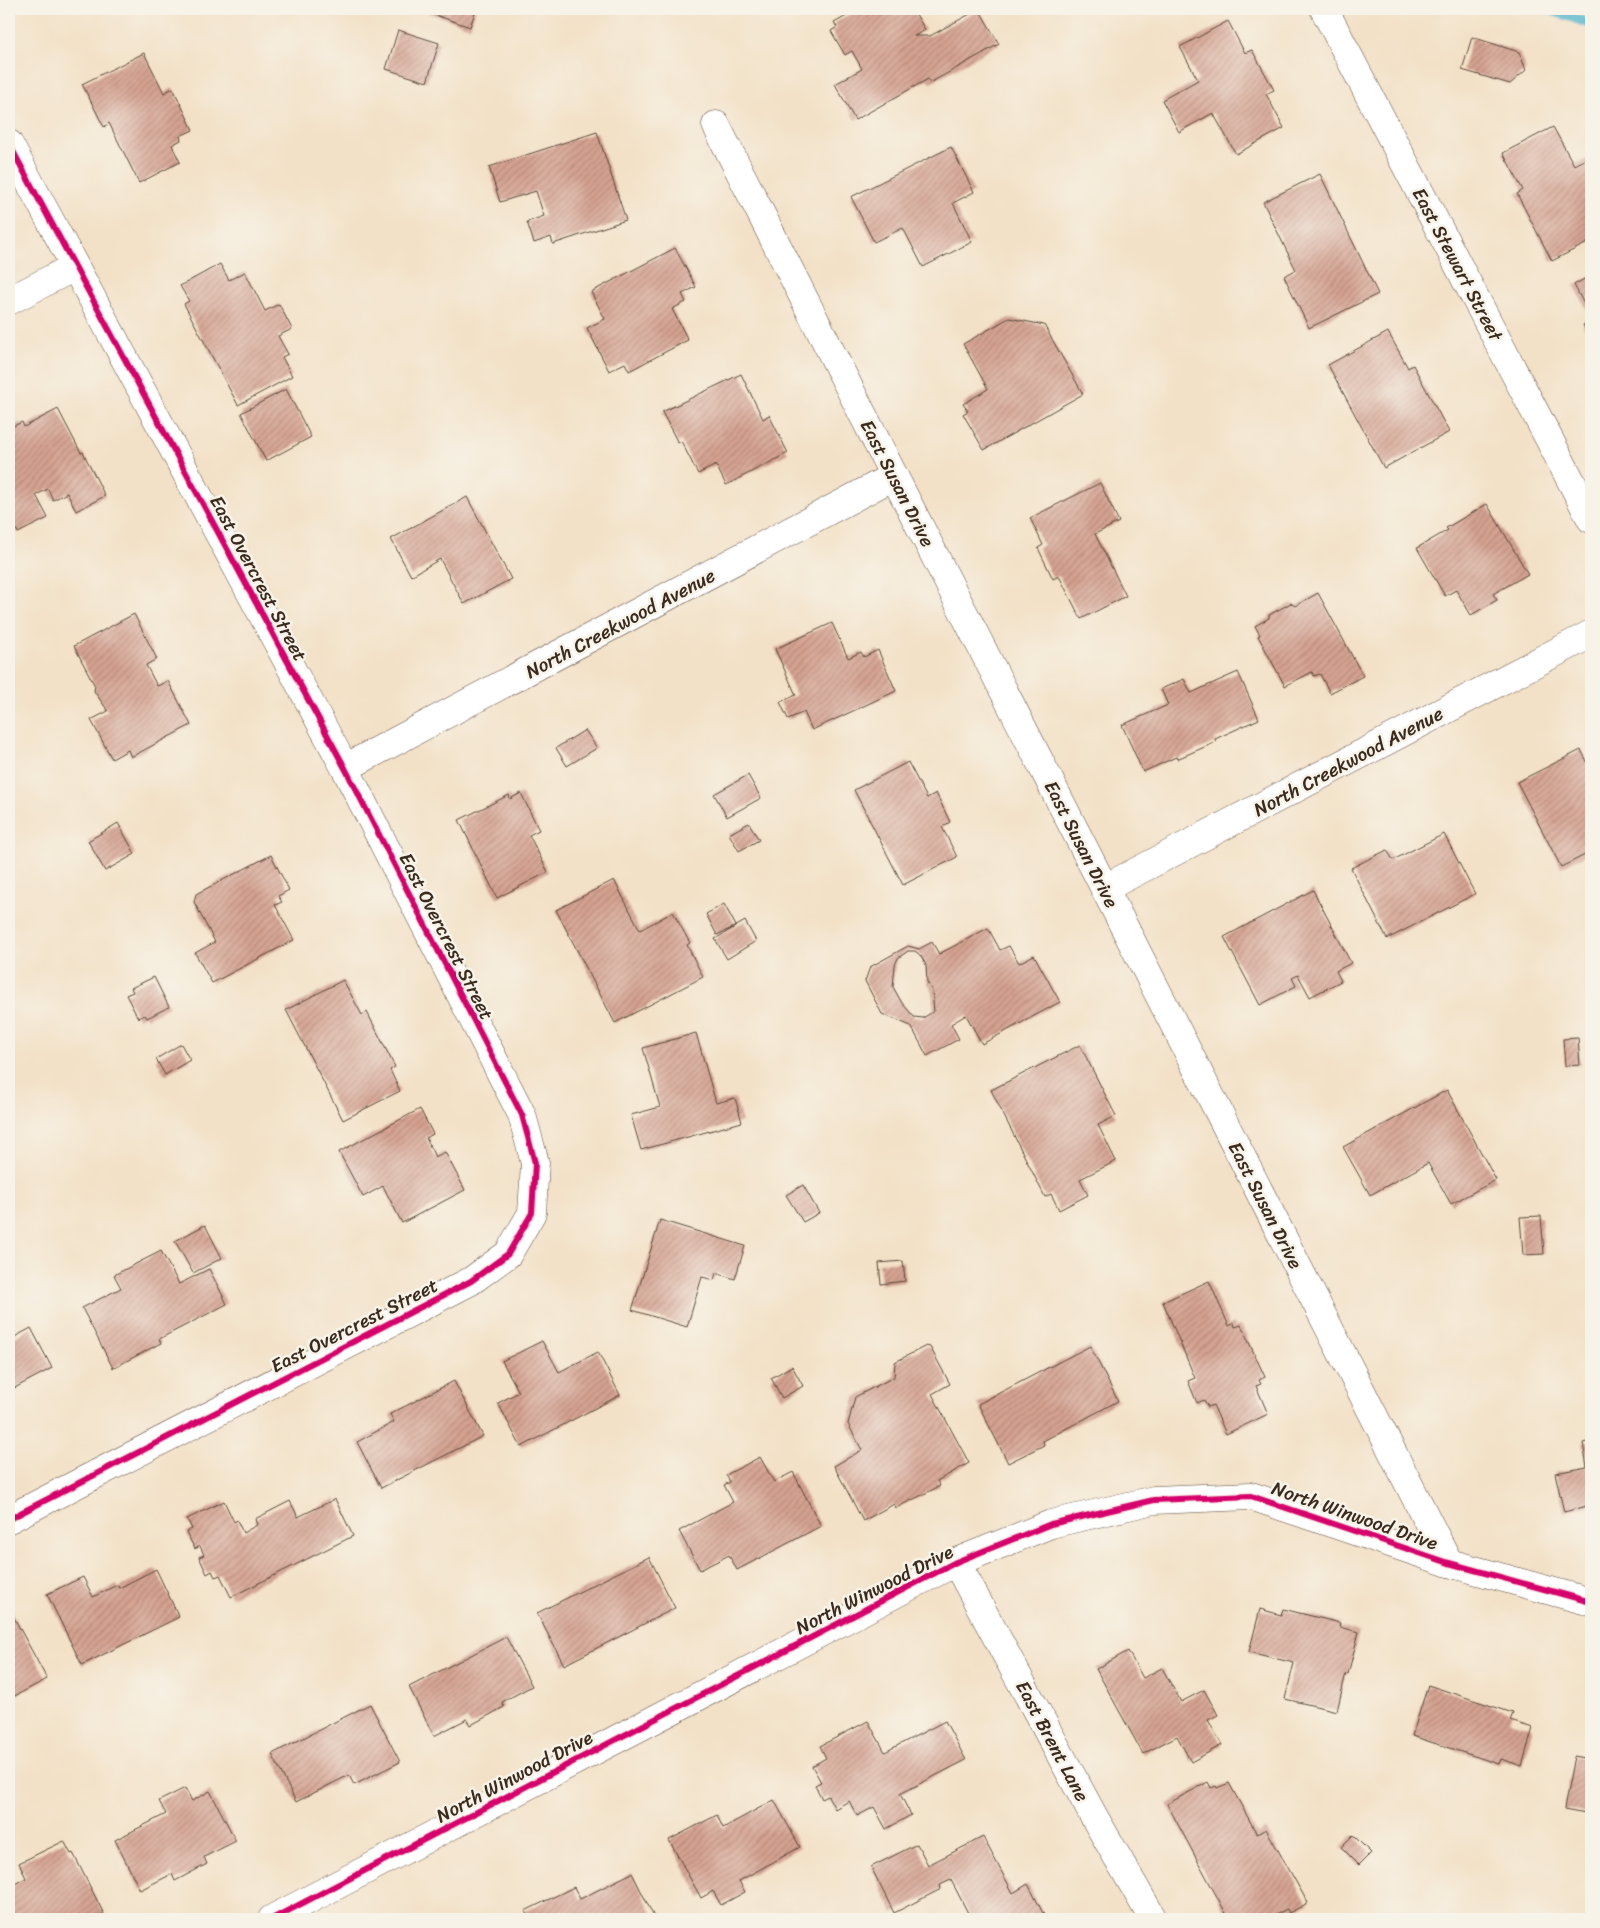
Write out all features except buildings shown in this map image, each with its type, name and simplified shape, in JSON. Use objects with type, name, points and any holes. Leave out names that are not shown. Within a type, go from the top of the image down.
[{"type":"street","name":"East Stewart Street","points":[[1324,9],[1591,519]]},
{"type":"street","name":"East Susan Drive","points":[[716,124],[1449,1563]]},
{"type":"street","name":"East Overcrest Street","points":[[9,144],[345,768],[522,1115],[535,1163],[532,1213],[508,1254],[471,1282],[9,1518]]},
{"type":"street","points":[[9,301],[74,267]]},
{"type":"street","name":"North Creekwood Avenue","points":[[345,768],[894,476]]},
{"type":"street","name":"North Creekwood Avenue","points":[[1105,888],[1591,634]]},
{"type":"street","name":"North Winwood Drive","points":[[272,1919],[956,1562],[1051,1524],[1154,1500],[1251,1496],[1449,1563],[1591,1602]]},
{"type":"street","name":"East Brent Lane","points":[[956,1562],[1093,1815],[1153,1919]]},
{"type":"waterway","points":[[1548,9],[1591,24]]},
{"type":"cycle path","points":[[9,144],[345,768],[522,1115],[535,1163],[532,1213],[508,1254],[471,1281],[9,1519]]},
{"type":"cycle path","points":[[272,1919],[956,1562],[1051,1524],[1154,1500],[1251,1496],[1449,1563],[1591,1602]]}]
